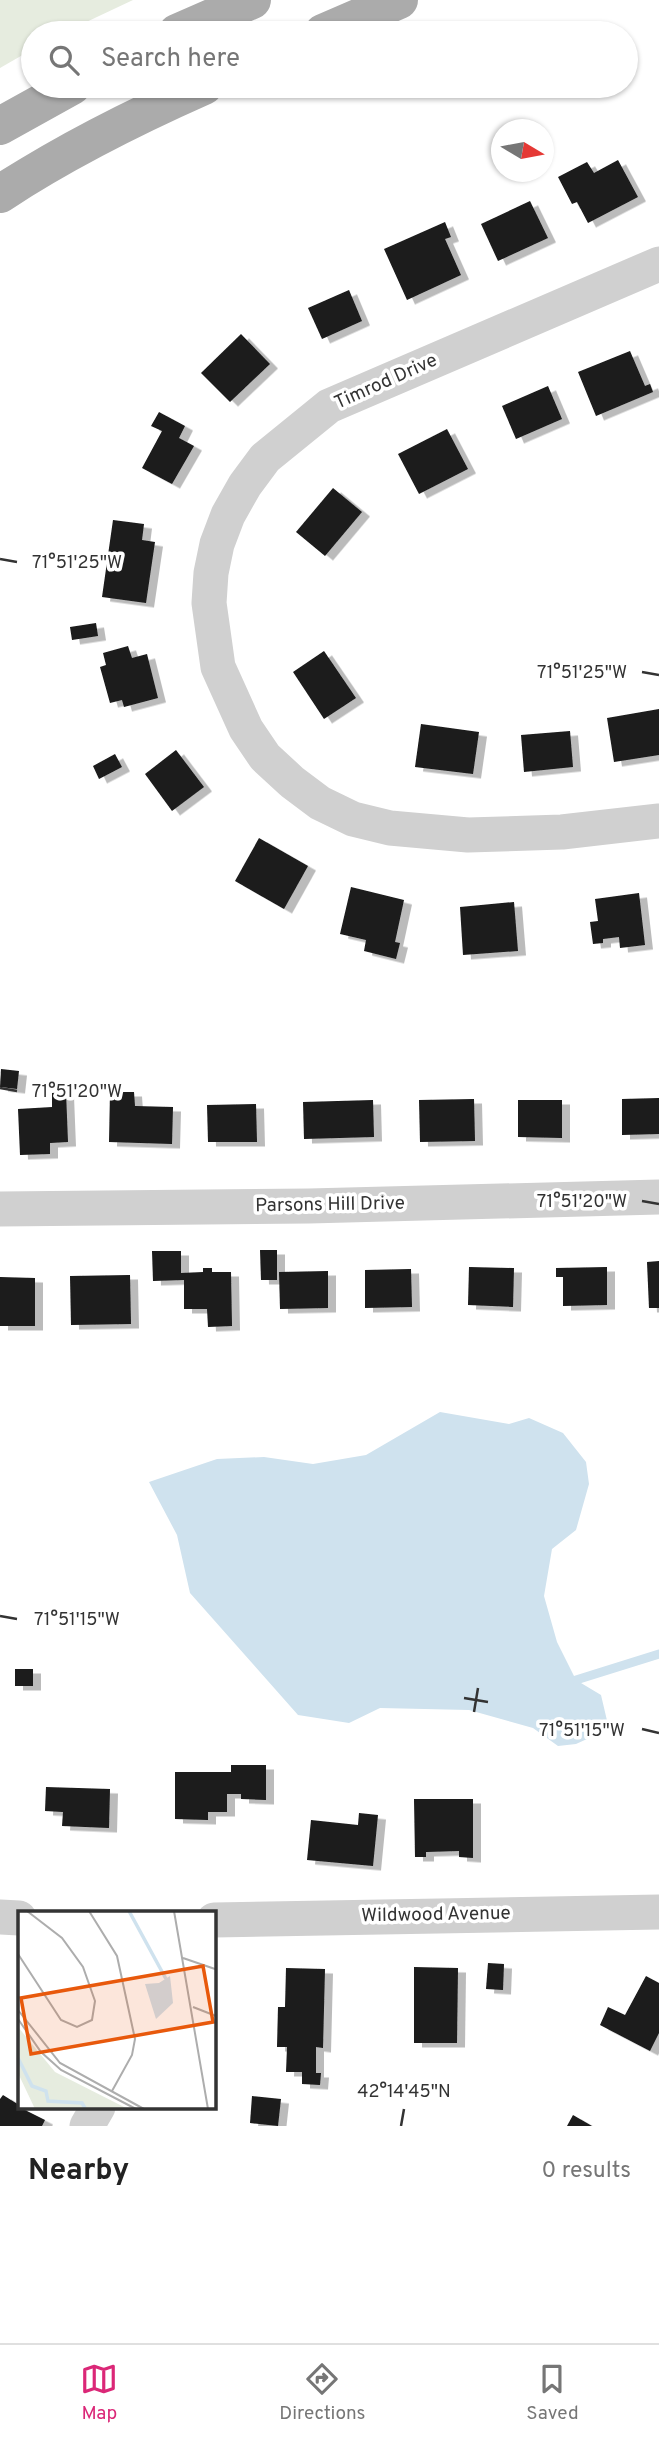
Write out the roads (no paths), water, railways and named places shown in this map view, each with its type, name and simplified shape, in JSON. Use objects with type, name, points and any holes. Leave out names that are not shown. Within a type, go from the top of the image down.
[{"type":"main road","points":[[204,21],[252,0]]},
{"type":"main road","points":[[351,21],[399,0]]},
{"type":"main road","points":[[0,126],[50,98]]},
{"type":"main road","points":[[0,194],[68,153],[177,98]]},
{"type":"street","name":"Timrod Drive","points":[[659,264],[329,406],[265,458],[246,485],[228,515],[217,544],[209,603],[218,667],[246,729],[265,757],[320,803],[353,818],[390,828],[468,835],[562,832],[659,821]]},
{"type":"street","name":"Parsons Hill Drive","points":[[0,1209],[309,1206],[659,1197]]},
{"type":"street","name":"Wildwood Avenue","points":[[215,1920],[659,1912]]},
{"type":"street","points":[[0,1917],[18,1918]]},
{"type":"street","points":[[87,2126],[97,2108]]},
{"type":"water","points":[[440,1412],[509,1424],[529,1418],[563,1433],[586,1462],[589,1484],[576,1530],[552,1549],[544,1596],[557,1642],[576,1680],[601,1695],[609,1729],[576,1744],[558,1746],[533,1728],[469,1710],[380,1708],[349,1723],[298,1715],[190,1593],[177,1535],[149,1482],[217,1459],[264,1457],[313,1464],[366,1455]]},
{"type":"waterway","points":[[576,1680],[659,1654]]}]
